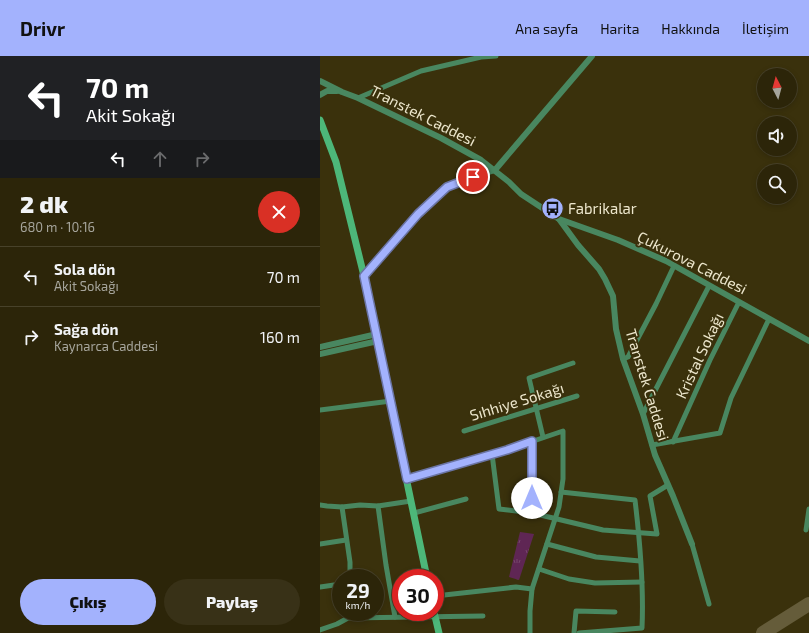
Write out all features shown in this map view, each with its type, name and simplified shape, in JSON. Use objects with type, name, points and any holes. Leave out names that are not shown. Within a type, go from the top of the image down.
[{"type":"main road","points":[[320,120],[336,162],[364,276],[425,569]]},
{"type":"main road","points":[[436,621],[439,633]]},
{"type":"street","points":[[358,98],[421,71],[481,57],[496,56]]},
{"type":"street","points":[[364,276],[418,214],[447,187],[495,170],[592,56]]},
{"type":"street","name":"Transtek Caddesi","points":[[320,81],[441,138],[481,160],[495,170],[521,194],[559,219],[599,269],[613,296],[616,329],[623,359],[643,414],[660,469],[692,544],[709,604]]},
{"type":"street","points":[[320,95],[327,91],[342,92]]},
{"type":"street","name":"Çukurova Caddesi","points":[[559,219],[618,240],[674,266],[809,341]]},
{"type":"street","points":[[623,359],[628,357],[674,266]]},
{"type":"street","points":[[643,414],[709,286]]},
{"type":"street","name":"Kristal Sokağı","points":[[674,442],[710,360],[739,302]]},
{"type":"street","points":[[652,445],[720,434],[731,398],[769,319]]},
{"type":"street","points":[[320,347],[378,338]]},
{"type":"street","points":[[320,354],[378,338]]},
{"type":"street","points":[[543,437],[529,378],[573,363]]},
{"type":"street","name":"Sıhhiye Sokağı","points":[[464,431],[577,396]]},
{"type":"street","points":[[320,410],[391,401]]},
{"type":"street","points":[[407,479],[563,431],[563,479],[559,508],[532,589],[530,633]]},
{"type":"street","points":[[532,441],[532,513]]},
{"type":"street","points":[[492,454],[499,509],[532,513],[603,530],[657,534],[650,496],[668,485]]},
{"type":"street","points":[[561,492],[635,500],[642,582],[642,628],[580,633]]},
{"type":"street","points":[[414,513],[466,500]]},
{"type":"street","points":[[320,505],[342,507],[360,505],[378,506],[411,501]]},
{"type":"street","points":[[378,506],[392,600]]},
{"type":"street","points":[[342,507],[350,569]]},
{"type":"street","points":[[806,530],[809,508]]},
{"type":"street","points":[[320,544],[346,540]]},
{"type":"street","points":[[547,544],[596,557],[640,560]]},
{"type":"street","points":[[538,569],[569,579],[595,584],[642,582]]},
{"type":"street","points":[[320,587],[332,585]]},
{"type":"street","points":[[444,595],[516,587],[532,589]]},
{"type":"street","points":[[574,633],[576,611],[615,612]]},
{"type":"street","points":[[444,614],[483,616]]},
{"type":"street","points":[[320,630],[337,624],[341,621]]},
{"type":"green space","points":[[520,532],[534,534],[519,580],[509,577]]},
{"type":"taxiway","points":[[763,633],[809,604]]},
{"type":"place","name":"Fabrikalar","points":[[552,209]]},
{"type":"route","points":[[473,177],[447,187],[418,214],[364,276],[407,479],[507,450],[532,441],[532,498]]}]
